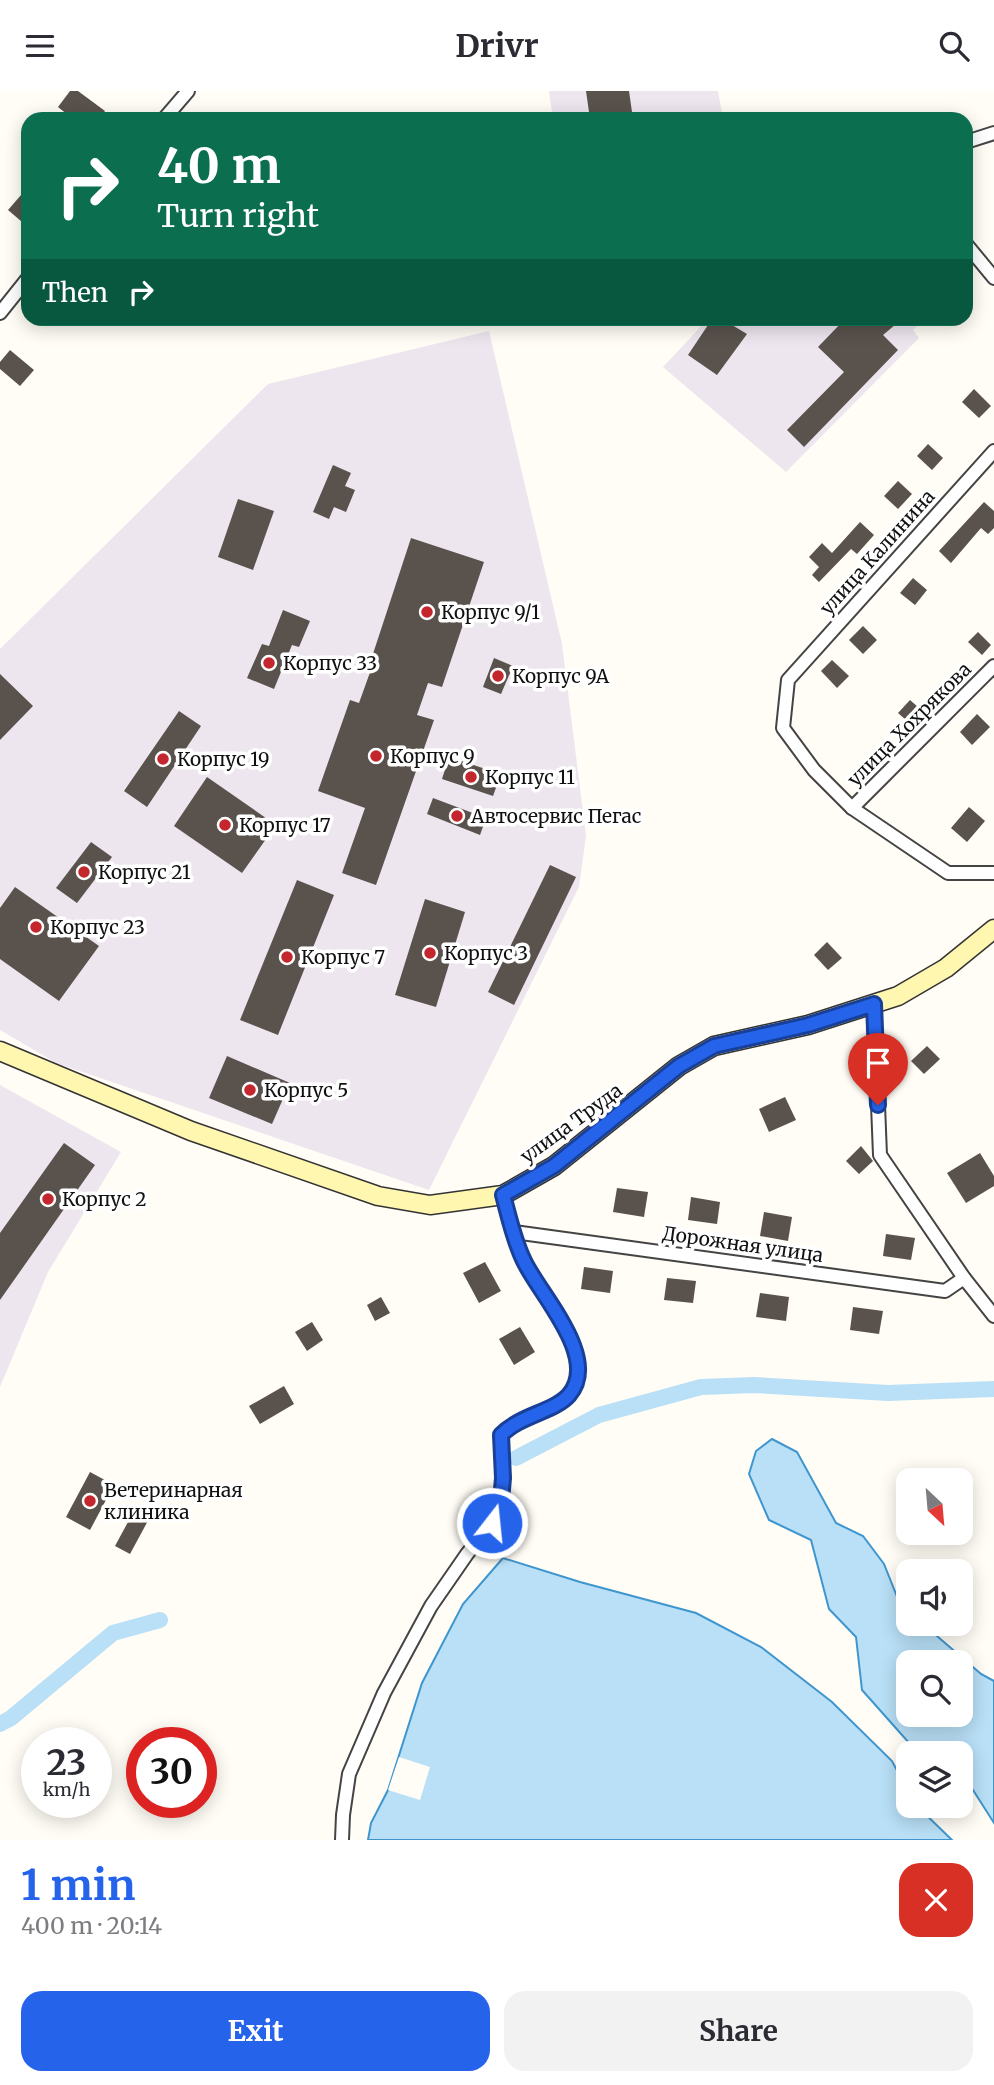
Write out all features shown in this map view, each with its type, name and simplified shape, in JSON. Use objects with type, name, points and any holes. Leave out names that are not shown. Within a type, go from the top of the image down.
[{"type":"street","points":[[170,112],[188,91]]},
{"type":"street","points":[[973,140],[994,133]]},
{"type":"street","points":[[973,252],[994,278]]},
{"type":"street","points":[[0,313],[21,287]]},
{"type":"street","name":"улица Калинина","points":[[852,808],[814,770],[783,727],[788,680],[994,451]]},
{"type":"street","name":"улица Хохрякова","points":[[852,808],[994,666]]},
{"type":"street","points":[[852,808],[948,873],[994,873]]},
{"type":"street","name":"улица Труда","points":[[0,1051],[191,1131],[378,1196],[430,1205],[503,1195],[554,1166],[679,1066],[714,1046],[808,1025],[898,996],[946,968],[991,932]]},
{"type":"street","points":[[874,1004],[880,1155],[964,1278],[994,1315]]},
{"type":"street","points":[[342,1840],[349,1774],[384,1693],[431,1606],[492,1523],[497,1512],[503,1478],[501,1435],[510,1425],[568,1396],[578,1381],[579,1367],[571,1338],[523,1260],[503,1195]]},
{"type":"street","name":"Дорожная улица","points":[[514,1232],[946,1291],[964,1278]]},
{"type":"shaded area","points":[[549,91],[718,91],[722,112],[552,112]]},
{"type":"shaded area","points":[[701,326],[917,326],[913,330],[919,338],[786,472],[663,367]]},
{"type":"shaded area","points":[[489,331],[562,644],[586,836],[579,887],[429,1190],[56,1063],[0,1030],[0,649],[268,384]]},
{"type":"shaded area","points":[[0,1085],[121,1152],[48,1272],[0,1387]]},
{"type":"water","points":[[772,1439],[797,1452],[836,1523],[863,1536],[884,1564],[896,1594],[896,1636],[937,1636],[953,1650],[896,1650],[896,1727],[973,1727],[973,1667],[994,1681],[994,1823],[973,1790],[973,1741],[907,1741],[862,1690],[856,1637],[829,1609],[811,1540],[769,1520],[749,1474],[756,1451]]},
{"type":"water","points":[[503,1558],[696,1613],[761,1647],[832,1702],[892,1761],[896,1768],[896,1818],[929,1818],[952,1840],[368,1840],[371,1823],[388,1790],[422,1683],[463,1604]]},
{"type":"pier","points":[[399,1757],[430,1767],[420,1800],[388,1790]]},
{"type":"building","points":[[70,91],[78,91],[105,111],[64,112],[58,107]]},
{"type":"building","points":[[586,91],[629,91],[632,112],[589,112]]},
{"type":"building","points":[[21,195],[21,221],[8,210]]},
{"type":"building","points":[[707,326],[734,326],[747,334],[717,375],[688,355]]},
{"type":"building","points":[[838,326],[894,326],[883,335],[898,350],[804,447],[787,430],[844,372],[818,347]]},
{"type":"building","points":[[10,350],[34,370],[20,386],[0,369],[0,362]]},
{"type":"building","points":[[974,389],[991,406],[979,418],[962,402]]},
{"type":"building","points":[[928,444],[943,458],[932,470],[917,456]]},
{"type":"building","points":[[333,465],[351,473],[345,486],[355,490],[346,512],[334,507],[329,519],[313,512]]},
{"type":"building","points":[[898,481],[912,494],[898,509],[884,496]]},
{"type":"building","points":[[238,499],[274,511],[253,570],[218,557]]},
{"type":"building","points":[[984,502],[994,511],[994,528],[988,534],[981,528],[951,563],[939,551]]},
{"type":"building","points":[[860,522],[874,535],[857,554],[851,549],[819,582],[812,575],[819,567],[809,557],[822,543],[832,553]]},
{"type":"building","points":[[411,538],[484,562],[442,687],[428,683],[417,715],[434,720],[376,885],[342,873],[365,808],[318,791],[350,700],[359,703]]},
{"type":"building","points":[[913,578],[927,590],[915,605],[900,593]]},
{"type":"building","name":"Корпус 33","points":[[283,610],[310,621],[299,647],[292,645],[274,689],[247,678],[262,644],[269,646]]},
{"type":"building","points":[[863,626],[877,640],[863,654],[849,640]]},
{"type":"building","points":[[978,632],[991,645],[982,655],[968,642]]},
{"type":"building","name":"Корпус 9А","points":[[494,658],[513,666],[501,694],[483,687]]},
{"type":"building","points":[[832,660],[849,676],[837,688],[821,671]]},
{"type":"building","points":[[0,674],[33,706],[0,740]]},
{"type":"building","points":[[910,700],[927,715],[915,728],[898,713]]},
{"type":"building","name":"Корпус 19","points":[[179,711],[201,726],[147,807],[124,791]]},
{"type":"building","points":[[977,714],[990,727],[972,745],[960,732]]},
{"type":"building","name":"Корпус 11","points":[[449,757],[501,774],[493,796],[442,779]]},
{"type":"building","name":"Корпус 17","points":[[207,777],[276,825],[242,873],[174,826]]},
{"type":"building","name":"Автосервис Пегас","points":[[433,798],[486,818],[480,835],[427,814]]},
{"type":"building","points":[[969,807],[985,821],[967,842],[951,828]]},
{"type":"building","name":"Корпус 21","points":[[91,842],[112,857],[77,903],[56,888]]},
{"type":"building","points":[[550,865],[576,877],[514,1005],[488,992]]},
{"type":"building","name":"Корпус 7","points":[[297,880],[334,895],[278,1035],[240,1020]]},
{"type":"building","name":"Корпус 23","points":[[15,887],[99,946],[59,1001],[0,959],[0,908]]},
{"type":"building","name":"Корпус 3","points":[[425,899],[465,912],[436,1007],[395,995]]},
{"type":"building","points":[[827,942],[842,958],[828,970],[814,955]]},
{"type":"building","points":[[927,1046],[940,1059],[924,1074],[911,1061]]},
{"type":"building","name":"Корпус 5","points":[[227,1056],[290,1083],[272,1124],[209,1098]]},
{"type":"building","points":[[785,1097],[796,1120],[769,1132],[759,1109]]},
{"type":"building","name":"Корпус 2","points":[[64,1143],[95,1165],[0,1300],[0,1233]]},
{"type":"building","points":[[861,1146],[873,1161],[859,1174],[846,1161]]},
{"type":"building","points":[[980,1153],[994,1176],[994,1186],[966,1203],[947,1173]]},
{"type":"building","points":[[617,1188],[648,1192],[644,1217],[613,1212]]},
{"type":"building","points":[[691,1197],[720,1202],[717,1224],[688,1220]]},
{"type":"building","points":[[764,1212],[792,1217],[788,1241],[760,1236]]},
{"type":"building","points":[[886,1234],[915,1238],[911,1260],[883,1256]]},
{"type":"building","points":[[485,1262],[501,1291],[479,1303],[463,1273]]},
{"type":"building","points":[[584,1267],[613,1271],[610,1293],[581,1289]]},
{"type":"building","points":[[667,1278],[696,1281],[693,1303],[664,1300]]},
{"type":"building","points":[[760,1293],[789,1297],[786,1321],[756,1317]]},
{"type":"building","points":[[381,1297],[390,1313],[375,1321],[367,1305]]},
{"type":"building","points":[[853,1307],[883,1311],[879,1334],[850,1330]]},
{"type":"building","points":[[312,1322],[323,1340],[307,1351],[295,1332]]},
{"type":"building","points":[[520,1327],[535,1352],[514,1365],[499,1339]]},
{"type":"building","points":[[284,1386],[294,1404],[260,1424],[249,1406]]},
{"type":"building","name":"Ветеринарная клиника","points":[[90,1472],[114,1485],[90,1530],[66,1517]]},
{"type":"building","points":[[135,1509],[150,1517],[130,1554],[115,1546]]},
{"type":"waterway","points":[[516,1458],[599,1415],[701,1387],[754,1385],[888,1393],[994,1389]]},
{"type":"waterway","points":[[0,1724],[11,1718],[113,1633],[160,1620]]},
{"type":"place","name":"Корпус 9/1","points":[[427,612]]},
{"type":"place","name":"Корпус 33","points":[[269,663]]},
{"type":"place","name":"Корпус 9А","points":[[498,676]]},
{"type":"place","name":"Корпус 9","points":[[376,756]]},
{"type":"place","name":"Корпус 19","points":[[163,759]]},
{"type":"place","name":"Корпус 11","points":[[471,777]]},
{"type":"place","name":"Автосервис Пегас","points":[[457,816]]},
{"type":"place","name":"Корпус 17","points":[[225,825]]},
{"type":"place","name":"Корпус 21","points":[[84,872]]},
{"type":"place","name":"Корпус 23","points":[[36,927]]},
{"type":"place","name":"Корпус 3","points":[[430,953]]},
{"type":"place","name":"Корпус 7","points":[[287,957]]},
{"type":"place","name":"Корпус 5","points":[[250,1090]]},
{"type":"place","name":"Корпус 2","points":[[48,1199]]},
{"type":"place","name":"Ветеринарная клиника","points":[[90,1501]]},
{"type":"route","points":[[492,1523],[501,1501],[501,1435],[510,1425],[568,1396],[578,1381],[579,1367],[571,1338],[523,1260],[503,1195],[554,1166],[679,1066],[714,1046],[808,1025],[874,1004],[878,1105]]}]
